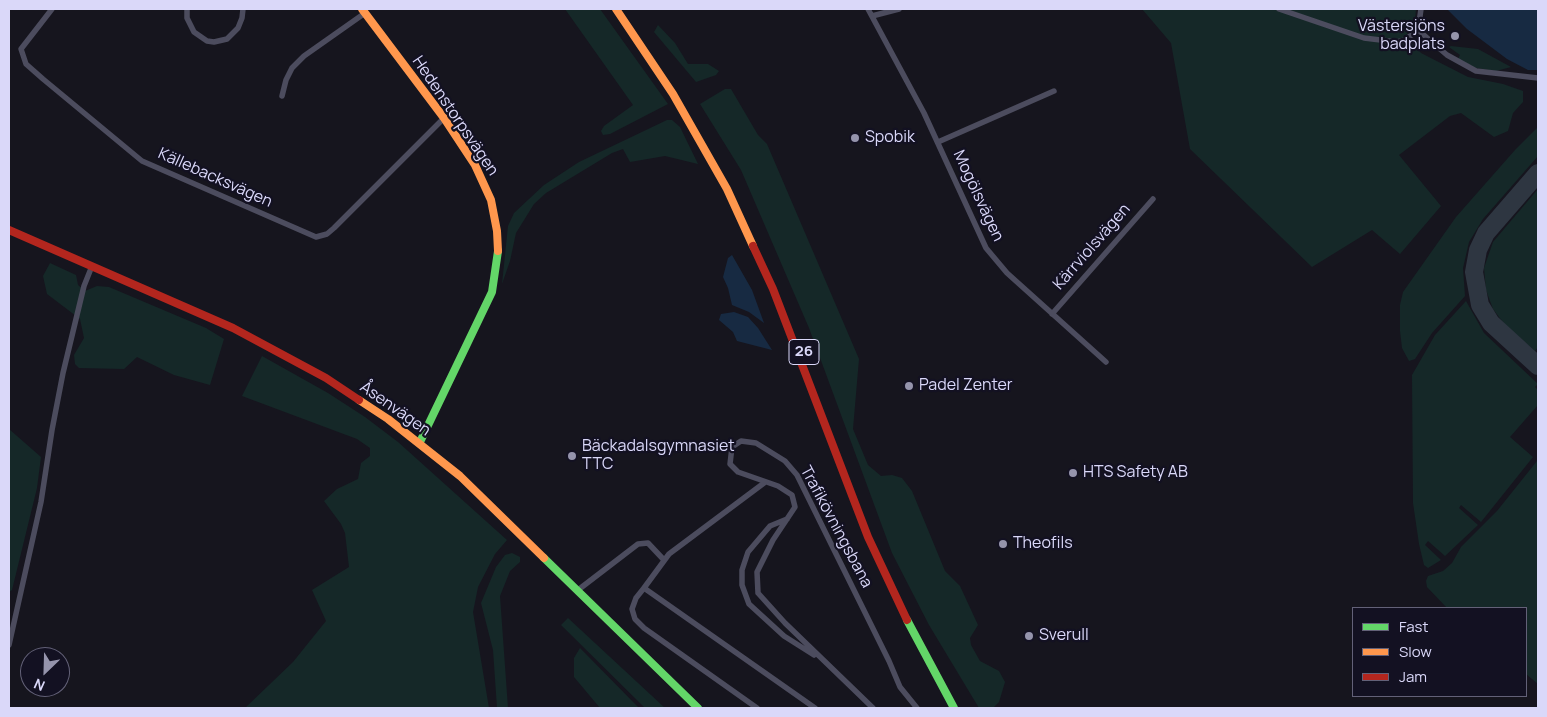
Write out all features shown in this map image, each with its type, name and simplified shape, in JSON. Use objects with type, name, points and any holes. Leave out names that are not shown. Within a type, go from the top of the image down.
[{"type":"main road","name":"26","points":[[616,9],[673,94],[726,189],[754,247],[789,328],[868,537],[896,600],[954,708]]},
{"type":"main road","name":"26","points":[[623,9],[693,115],[761,247],[795,326],[872,535],[932,660],[960,708]]},
{"type":"main road","name":"Hedenstorpsvägen","points":[[363,11],[444,118],[475,165],[489,192],[497,231],[498,259],[492,292],[443,398],[420,442]]},
{"type":"main road","name":"Åsenvägen","points":[[9,230],[233,328],[283,354],[368,404],[420,442],[460,476],[698,708]]},
{"type":"street","name":"Källebacksvägen","points":[[52,9],[21,48],[26,64],[43,79],[142,161],[316,237],[327,234],[334,228],[444,118]]},
{"type":"street","points":[[187,9],[187,18],[194,32],[207,41],[214,42],[227,39],[238,28],[243,9]]},
{"type":"street","name":"Mogölsvägen","points":[[868,9],[938,142],[986,248],[1007,273],[1106,362]]},
{"type":"street","points":[[872,16],[899,9]]},
{"type":"street","points":[[1279,9],[1336,30],[1379,41],[1396,42],[1405,40],[1418,30],[1421,9]]},
{"type":"street","points":[[282,96],[286,80],[292,68],[304,56],[363,11]]},
{"type":"street","points":[[1418,30],[1448,55],[1476,70],[1538,78]]},
{"type":"street","points":[[938,142],[1054,91]]},
{"type":"street","name":"Kärrviolsvägen","points":[[1052,314],[1153,199]]},
{"type":"street","points":[[9,645],[41,502],[63,373],[84,286],[92,266]]},
{"type":"street","name":"Trafikövningsbana","points":[[872,708],[758,593],[757,572],[773,540],[795,508],[792,495],[778,486],[764,483],[738,472],[730,464],[732,447],[741,441],[756,443],[785,461],[797,476],[889,661],[900,687],[916,708]]},
{"type":"street","points":[[757,708],[644,628],[635,619],[632,609],[636,598],[664,560],[764,483]]},
{"type":"street","name":"Trafikövningsbana","points":[[787,519],[770,526],[748,552],[742,570],[742,585],[748,604],[784,636],[825,662]]},
{"type":"street","points":[[578,590],[638,544],[648,543],[664,560]]},
{"type":"street","points":[[644,588],[814,708]]},
{"type":"street","points":[[748,702],[753,708]]},
{"type":"green space","points":[[565,9],[600,9],[668,104],[610,134],[603,135],[601,131],[604,126],[633,105]]},
{"type":"green space","points":[[1142,9],[1416,9],[1415,20],[1406,36],[1421,53],[1468,77],[1503,84],[1523,91],[1523,102],[1513,113],[1508,131],[1494,137],[1461,113],[1450,116],[1399,155],[1441,206],[1400,254],[1372,230],[1312,267],[1190,149],[1171,43]]},
{"type":"green space","points":[[658,25],[675,43],[688,64],[708,64],[719,71],[716,75],[696,82],[654,32]]},
{"type":"green space","points":[[1449,47],[1478,49],[1511,67],[1496,71],[1476,68],[1458,59],[1460,55]]},
{"type":"green space","points":[[725,89],[731,89],[758,135],[767,144],[859,359],[853,429],[868,465],[881,476],[892,475],[902,478],[912,491],[945,571],[960,586],[978,625],[970,638],[971,645],[980,661],[999,671],[1005,682],[999,702],[993,708],[979,708],[929,625],[892,553],[809,328],[741,170],[700,104]]},
{"type":"green space","points":[[667,120],[672,120],[680,127],[698,164],[665,156],[630,162],[623,149],[612,153],[546,193],[534,204],[516,233],[510,261],[502,284],[508,226],[514,213],[544,185],[579,162]]},
{"type":"green space","points":[[1538,127],[1538,156],[1483,219],[1469,242],[1463,268],[1465,296],[1432,333],[1415,359],[1409,361],[1402,348],[1400,331],[1400,305],[1403,292],[1456,217],[1515,150]]},
{"type":"green space","points":[[1538,189],[1538,347],[1535,351],[1505,325],[1493,309],[1486,290],[1484,268],[1493,242]]},
{"type":"green space","points":[[50,263],[76,275],[78,285],[85,291],[97,286],[109,287],[206,328],[224,339],[210,385],[174,375],[137,357],[124,369],[79,368],[75,364],[74,355],[84,338],[80,319],[47,294],[43,276]]},
{"type":"green space","points":[[1466,301],[1484,333],[1538,384],[1535,387],[1538,390],[1538,405],[1510,437],[1533,457],[1481,522],[1461,505],[1459,508],[1478,525],[1445,556],[1428,541],[1425,545],[1441,560],[1428,568],[1424,565],[1419,544],[1413,503],[1412,375],[1435,335]]},
{"type":"green space","points":[[262,356],[328,393],[365,417],[398,442],[507,540],[495,554],[478,587],[473,612],[489,708],[245,708],[293,662],[326,621],[312,590],[349,567],[345,533],[341,524],[324,501],[337,489],[358,479],[361,463],[370,456],[370,448],[357,439],[242,396]]},
{"type":"green space","points":[[9,429],[41,457],[37,488],[12,590],[9,592]]},
{"type":"green space","points":[[1537,461],[1538,684],[1527,675],[1527,607],[1446,607],[1427,587],[1426,581],[1428,576],[1443,571],[1452,563],[1461,547],[1497,511]]},
{"type":"green space","points":[[512,553],[520,557],[520,562],[510,571],[500,596],[508,708],[497,708],[493,650],[481,603],[496,567],[505,555]]},
{"type":"green space","points":[[568,618],[665,708],[645,708],[561,625]]},
{"type":"green space","points":[[580,648],[639,708],[600,708],[574,677],[574,658]]},
{"type":"water","points":[[1447,9],[1538,9],[1538,70],[1528,70],[1507,59],[1467,29]]},
{"type":"water","points":[[732,255],[752,290],[764,323],[749,312],[732,305],[723,277],[728,258]]},
{"type":"water","points":[[734,312],[748,317],[758,328],[772,350],[737,341],[733,332],[719,320],[721,314]]},
{"type":"taxiway","points":[[1538,173],[1486,233],[1478,250],[1474,272],[1480,305],[1491,323],[1538,366]]},
{"type":"traffic: fast","points":[[420,442],[492,292],[498,251]]},
{"type":"traffic: fast","points":[[544,558],[698,708]]},
{"type":"traffic: fast","points":[[907,620],[954,708]]},
{"type":"traffic: slow","points":[[362,9],[444,118],[475,165],[491,200],[497,231],[498,251]]},
{"type":"traffic: slow","points":[[616,9],[673,94],[727,189],[753,246]]},
{"type":"traffic: slow","points":[[359,400],[388,419],[460,476],[544,558]]},
{"type":"traffic: jam","points":[[9,230],[233,328],[326,378],[359,400]]},
{"type":"traffic: jam","points":[[753,246],[773,289],[868,537],[907,620]]},
{"type":"place","name":"Västersjöns badplats","points":[[1455,36]]},
{"type":"place","name":"Spobik","points":[[855,138]]},
{"type":"place","name":"Padel Zenter","points":[[909,386]]},
{"type":"place","name":"Bäckadalsgymnasiet TTC","points":[[572,456]]},
{"type":"place","name":"HTS Safety AB","points":[[1073,473]]},
{"type":"place","name":"Theofils","points":[[1003,544]]},
{"type":"place","name":"Sverull","points":[[1029,636]]}]
